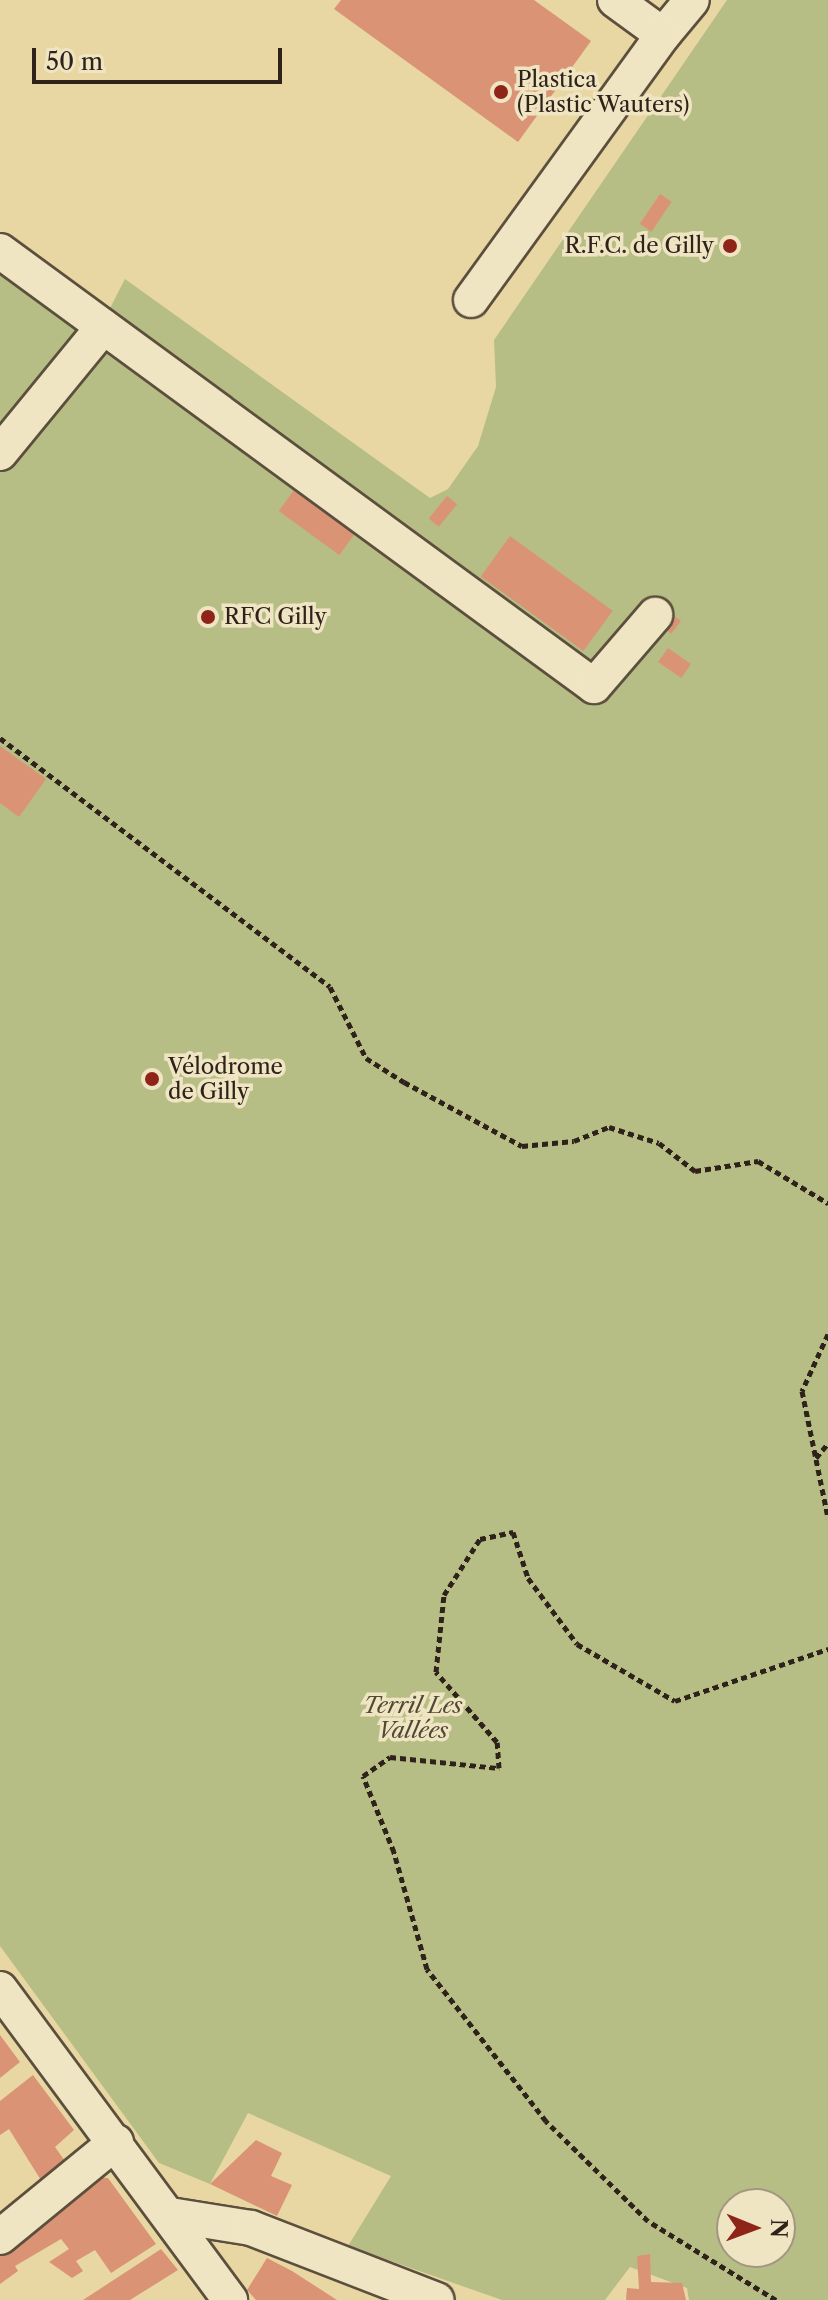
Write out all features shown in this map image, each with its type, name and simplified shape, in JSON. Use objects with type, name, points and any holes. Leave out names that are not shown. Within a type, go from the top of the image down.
[{"type":"street","points":[[615,0],[663,35]]},
{"type":"street","points":[[471,300],[663,35],[692,0]]},
{"type":"street","points":[[0,251],[594,686],[655,615]]},
{"type":"street","points":[[0,453],[103,327]]},
{"type":"street","points":[[0,1989],[230,2300]]},
{"type":"street","points":[[0,2237],[116,2142]]},
{"type":"street","points":[[170,2215],[251,2228],[437,2300]]},
{"type":"path","points":[[0,738],[330,987],[366,1058],[404,1082],[522,1146],[574,1141],[609,1127],[659,1143],[695,1171],[758,1161],[828,1203]]},
{"type":"path","points":[[828,1334],[802,1391],[828,1518]]},
{"type":"path","points":[[816,1458],[828,1443]]},
{"type":"path","points":[[776,2300],[648,2221],[537,2110],[427,1969],[394,1852],[363,1776],[390,1757],[499,1768],[497,1742],[436,1672],[444,1595],[480,1539],[513,1532],[528,1578],[577,1644],[675,1701],[828,1649]]},
{"type":"green space","name":"Terril Les Vallées","points":[[727,0],[828,0],[828,2300],[689,2300],[687,2288],[630,2267],[605,2300],[502,2300],[348,2246],[391,2176],[248,2113],[210,2184],[159,2163],[0,1946],[0,237],[109,310],[125,279],[430,498],[448,489],[478,446],[496,387],[494,340]]},
{"type":"building","name":"Plastica (Plastic Wauters)","points":[[341,0],[534,0],[591,41],[518,142],[334,9]]},
{"type":"building","points":[[660,194],[672,202],[651,232],[640,224]]},
{"type":"building","points":[[294,490],[355,534],[339,555],[279,511]]},
{"type":"building","points":[[447,496],[457,504],[439,527],[429,519]]},
{"type":"building","points":[[510,536],[613,611],[583,651],[481,576]]},
{"type":"building","points":[[665,609],[681,621],[671,634],[655,622]]},
{"type":"building","points":[[668,648],[691,664],[681,678],[658,662]]},
{"type":"building","points":[[0,746],[46,779],[19,817],[0,803]]},
{"type":"building","points":[[0,2035],[20,2062],[0,2078]]},
{"type":"building","points":[[33,2075],[74,2130],[55,2147],[75,2175],[49,2193],[9,2129],[0,2135],[0,2101]]},
{"type":"building","points":[[256,2140],[282,2153],[271,2176],[292,2185],[277,2216],[210,2184]]},
{"type":"building","points":[[93,2177],[108,2178],[156,2244],[111,2273],[95,2250],[76,2261],[83,2271],[72,2278],[49,2262],[69,2249],[61,2239],[15,2266],[18,2271],[0,2284],[0,2247]]},
{"type":"building","points":[[161,2249],[178,2270],[130,2300],[83,2300]]},
{"type":"building","points":[[650,2254],[651,2282],[682,2283],[686,2300],[626,2300],[627,2288],[639,2289],[637,2256]]},
{"type":"building","points":[[267,2258],[337,2300],[256,2300],[247,2290]]},
{"type":"place","name":"Plastica (Plastic Wauters)","points":[[501,92]]},
{"type":"place","name":"R.F.C. de Gilly","points":[[730,246]]},
{"type":"place","name":"RFC Gilly","points":[[208,617]]},
{"type":"place","name":"Vélodrome de Gilly","points":[[152,1079]]}]
